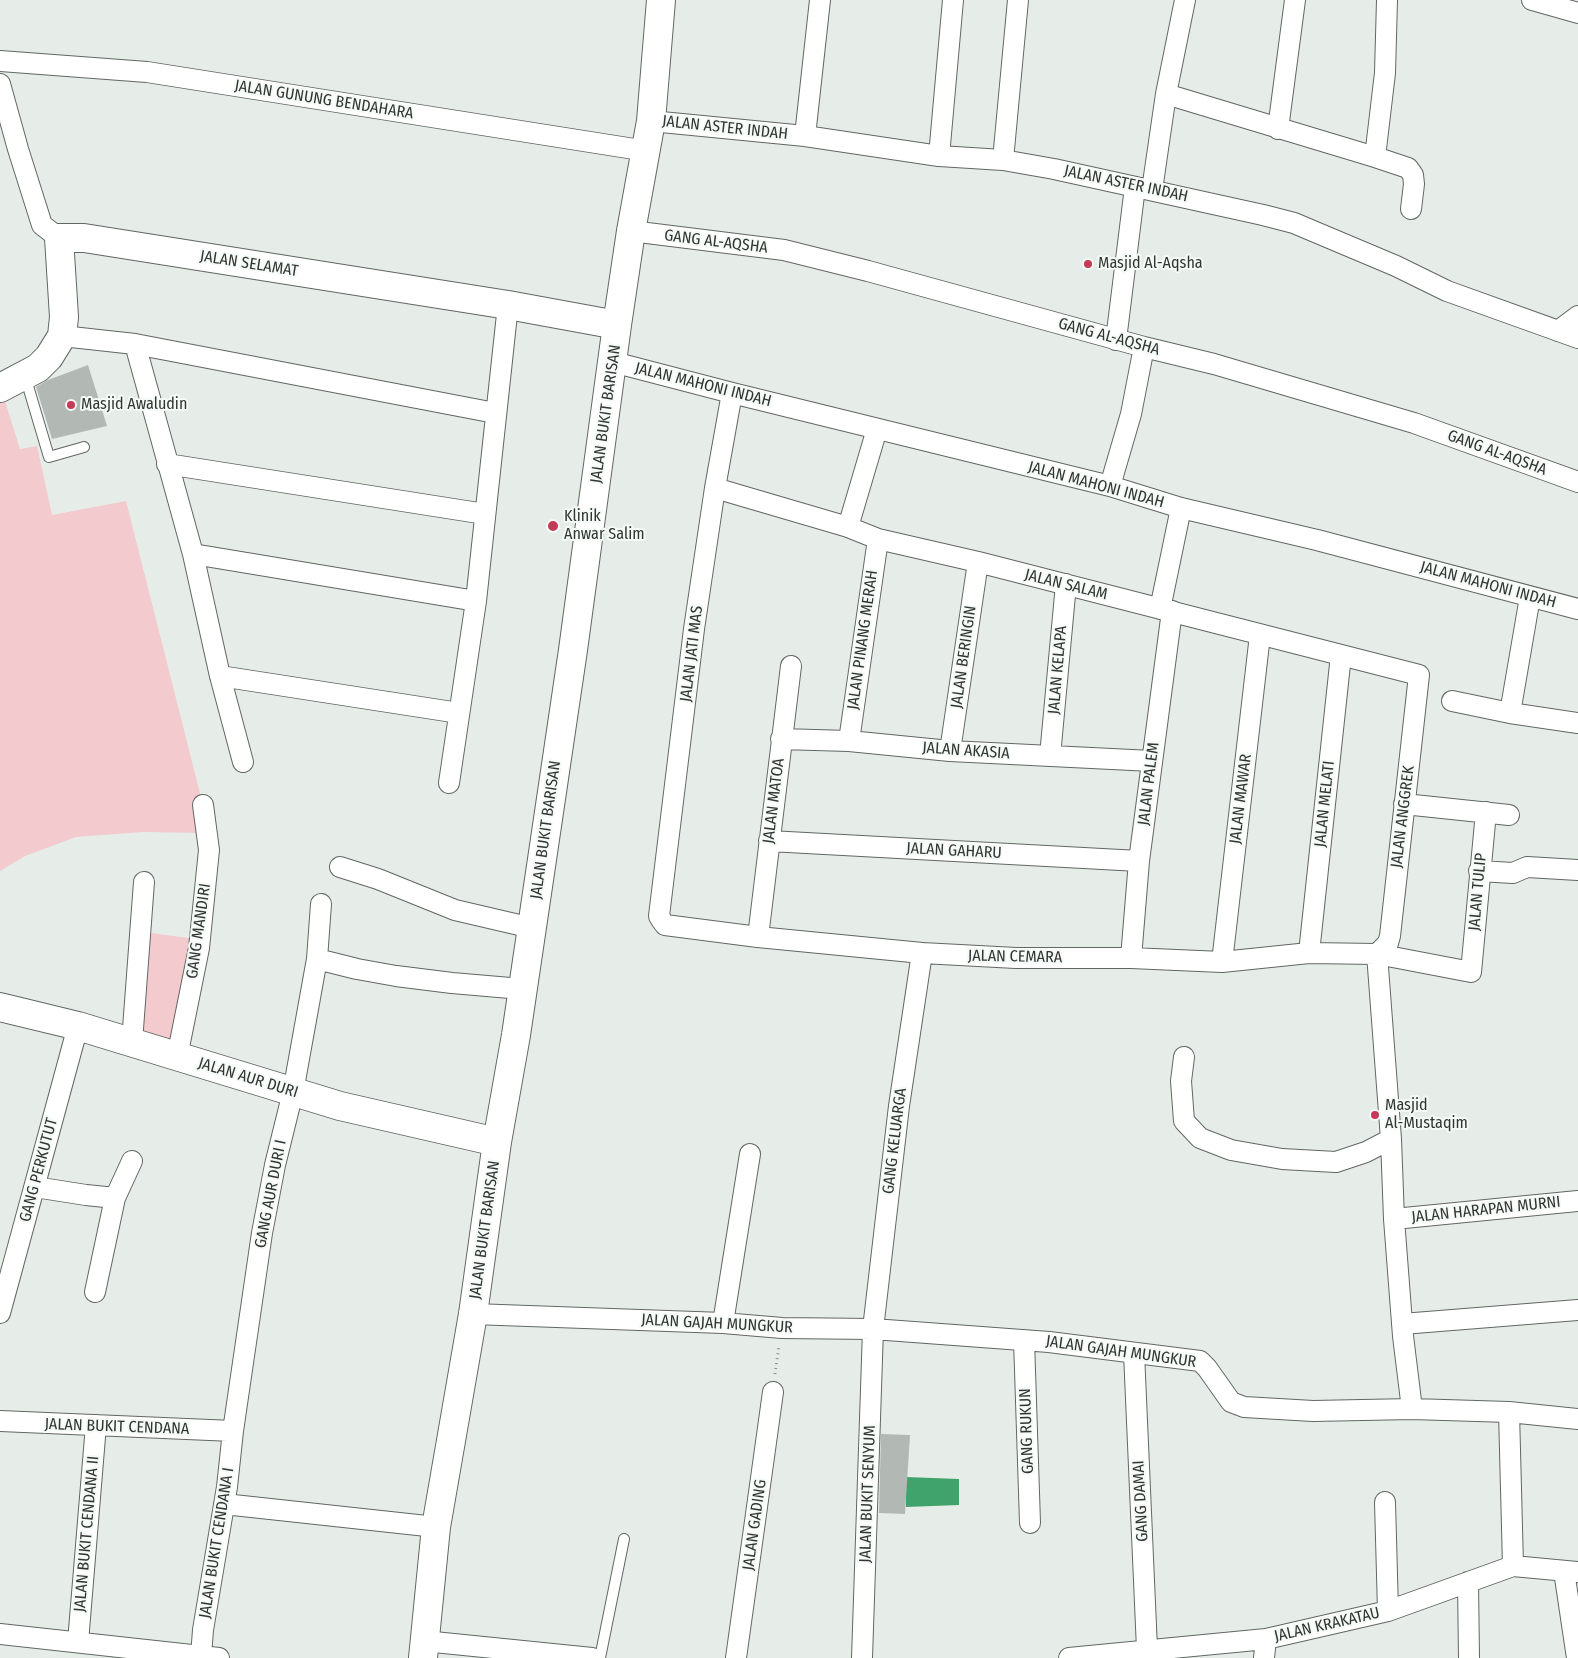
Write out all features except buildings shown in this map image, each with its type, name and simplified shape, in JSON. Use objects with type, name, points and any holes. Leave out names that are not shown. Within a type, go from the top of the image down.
[{"type":"main road","name":"JALAN BUKIT BARISAN","points":[[423,1649],[436,1527],[473,1314],[497,1142],[532,928],[573,650],[631,231],[647,151],[662,0]]},
{"type":"main road","name":"JALAN SELAMAT","points":[[59,238],[84,238],[508,305],[617,325]]},
{"type":"main road","points":[[0,388],[38,368],[49,357],[62,336],[64,317],[59,238]]},
{"type":"main road","name":"JALAN AUR DURI","points":[[0,1007],[78,1026],[340,1106],[497,1142]]},
{"type":"street","points":[[805,136],[820,0]]},
{"type":"street","points":[[939,156],[953,0]]},
{"type":"street","points":[[1003,160],[1018,0]]},
{"type":"street","points":[[1116,340],[1144,189],[1185,0]]},
{"type":"street","points":[[1278,129],[1296,0]]},
{"type":"street","points":[[1375,157],[1385,72],[1387,0]]},
{"type":"street","points":[[1532,0],[1578,13]]},
{"type":"street","name":"JALAN GUNUNG BENDAHARA","points":[[0,61],[147,72],[647,151]]},
{"type":"street","points":[[0,84],[42,225],[59,238]]},
{"type":"street","points":[[1166,94],[1408,168],[1414,184],[1411,210]]},
{"type":"street","name":"JALAN ASTER INDAH","points":[[651,121],[805,136],[939,156],[1003,160],[1054,169],[1294,223],[1396,266],[1447,291],[1578,338]]},
{"type":"street","name":"GANG AL-AQSHA","points":[[631,231],[784,250],[868,271],[1144,348],[1214,364],[1414,423],[1578,482]]},
{"type":"street","points":[[449,783],[476,601],[508,305]]},
{"type":"street","points":[[1558,331],[1578,316]]},
{"type":"street","points":[[62,336],[135,344],[495,413]]},
{"type":"street","points":[[135,344],[193,554],[220,676],[244,762]]},
{"type":"street","points":[[1110,486],[1131,414],[1144,348]]},
{"type":"street","name":"JALAN MAHONI INDAH","points":[[613,362],[1110,486],[1181,508],[1317,540],[1578,609]]},
{"type":"street","name":"JALAN JATI MAS","points":[[659,916],[694,629],[715,488],[732,393]]},
{"type":"street","points":[[848,528],[877,429]]},
{"type":"street","points":[[168,464],[485,514]]},
{"type":"street","name":"JALAN SALAM","points":[[715,488],[848,528],[878,539],[1066,584],[1419,675]]},
{"type":"street","name":"JALAN PALEM","points":[[1130,958],[1139,861],[1152,761],[1166,610],[1181,508]]},
{"type":"street","name":"JALAN PINANG MERAH","points":[[849,741],[878,539]]},
{"type":"street","points":[[193,554],[476,601]]},
{"type":"street","name":"JALAN BERINGIN","points":[[950,751],[978,562]]},
{"type":"street","name":"JALAN KELAPA","points":[[1050,756],[1066,584]]},
{"type":"street","points":[[1510,713],[1530,597]]},
{"type":"street","name":"JALAN MAWAR","points":[[1222,962],[1260,635]]},
{"type":"street","name":"JALAN MELATI","points":[[1309,953],[1341,655]]},
{"type":"street","name":"JALAN MATOA","points":[[758,936],[791,666]]},
{"type":"street","name":"JALAN ANGGREK","points":[[1377,954],[1388,943],[1390,936],[1419,675]]},
{"type":"street","points":[[220,676],[459,713]]},
{"type":"street","points":[[1452,700],[1510,713],[1578,723]]},
{"type":"street","name":"JALAN AKASIA","points":[[781,739],[849,741],[950,751],[1152,761]]},
{"type":"street","points":[[1404,804],[1509,815]]},
{"type":"street","name":"GANG MANDIRI","points":[[178,1058],[198,948],[209,850],[203,805]]},
{"type":"street","name":"JALAN TULIP","points":[[1471,972],[1486,812]]},
{"type":"street","name":"JALAN GAHARU","points":[[769,841],[1139,861]]},
{"type":"street","points":[[340,866],[455,910],[532,928]]},
{"type":"street","points":[[1479,871],[1512,873],[1527,867],[1578,870]]},
{"type":"street","points":[[132,1042],[144,882]]},
{"type":"street","name":"GANG AUR DURI I","points":[[233,1431],[262,1233],[275,1165],[293,1092],[317,959],[321,904]]},
{"type":"street","name":"JALAN CEMARA","points":[[659,916],[662,922],[666,924],[758,936],[922,953],[1016,958],[1130,958],[1222,962],[1309,953],[1377,954],[1471,972]]},
{"type":"street","name":"GANG KELUARGA","points":[[873,1329],[899,1106],[922,953]]},
{"type":"street","points":[[1377,954],[1391,1139],[1394,1220],[1402,1324],[1412,1409]]},
{"type":"street","points":[[317,959],[396,976],[452,984],[522,989]]},
{"type":"street","name":"GANG PERKUTUT","points":[[0,1313],[78,1026]]},
{"type":"street","points":[[1184,1057],[1181,1081],[1184,1121],[1200,1138],[1231,1150],[1282,1159],[1336,1162],[1366,1152],[1391,1139]]},
{"type":"street","points":[[723,1323],[750,1154]]},
{"type":"street","points":[[95,1292],[115,1198],[132,1161]]},
{"type":"street","points":[[34,1187],[86,1196],[115,1198]]},
{"type":"street","name":"JALAN HARAPAN MURNI","points":[[1394,1220],[1578,1201]]},
{"type":"street","points":[[1402,1324],[1578,1310]]},
{"type":"street","name":"JALAN GAJAH MUNGKUR","points":[[473,1314],[723,1323],[782,1328],[873,1329],[1024,1340],[1200,1361],[1231,1402],[1244,1407],[1313,1411],[1412,1409],[1509,1412],[1578,1419]]},
{"type":"street","name":"JALAN BUKIT SENYUM","points":[[862,1658],[873,1329]]},
{"type":"street","name":"GANG RUKUN","points":[[1024,1340],[1030,1522]]},
{"type":"street","name":"GANG DAMAI","points":[[1134,1353],[1148,1649]]},
{"type":"street","name":"JALAN GADING","points":[[736,1658],[773,1392]]},
{"type":"street","points":[[1509,1412],[1513,1566]]},
{"type":"street","name":"JALAN BUKIT CENDANA","points":[[0,1421],[233,1431]]},
{"type":"street","name":"JALAN BUKIT CENDANA II","points":[[78,1642],[96,1425]]},
{"type":"street","name":"JALAN BUKIT CENDANA I","points":[[210,1657],[203,1630],[224,1504],[233,1431]]},
{"type":"street","points":[[1385,1502],[1388,1611]]},
{"type":"street","points":[[224,1504],[436,1527]]},
{"type":"street","name":"JALAN KRAKATAU","points":[[1069,1658],[1148,1649],[1265,1648],[1388,1611],[1513,1566],[1571,1572]]},
{"type":"street","points":[[1571,1572],[1577,1658]]},
{"type":"street","points":[[1468,1582],[1469,1658]]},
{"type":"street","points":[[0,1634],[78,1642],[140,1654],[210,1657]]},
{"type":"street","points":[[423,1649],[592,1658]]},
{"type":"lane","points":[[24,376],[49,457],[84,447]]},
{"type":"lane","points":[[600,1658],[624,1539]]},
{"type":"path","points":[[773,1392],[782,1328]]},
{"type":"shaded area","points":[[5,401],[20,449],[37,446],[52,515],[126,501],[203,805],[208,833],[143,832],[76,837],[25,856],[0,871],[0,403]]},
{"type":"shaded area","points":[[143,932],[196,939],[177,1048],[133,1039]]},
{"type":"shaded area","points":[[906,1477],[959,1479],[959,1505],[906,1507]]},
{"type":"place","name":"Masjid Al-Aqsha","points":[[1088,264]]},
{"type":"place","name":"Masjid Awaludin","points":[[71,405]]},
{"type":"place","name":"Klinik Anwar Salim","points":[[553,526]]},
{"type":"place","name":"Masjid Al-Mustaqim","points":[[1375,1115]]}]
